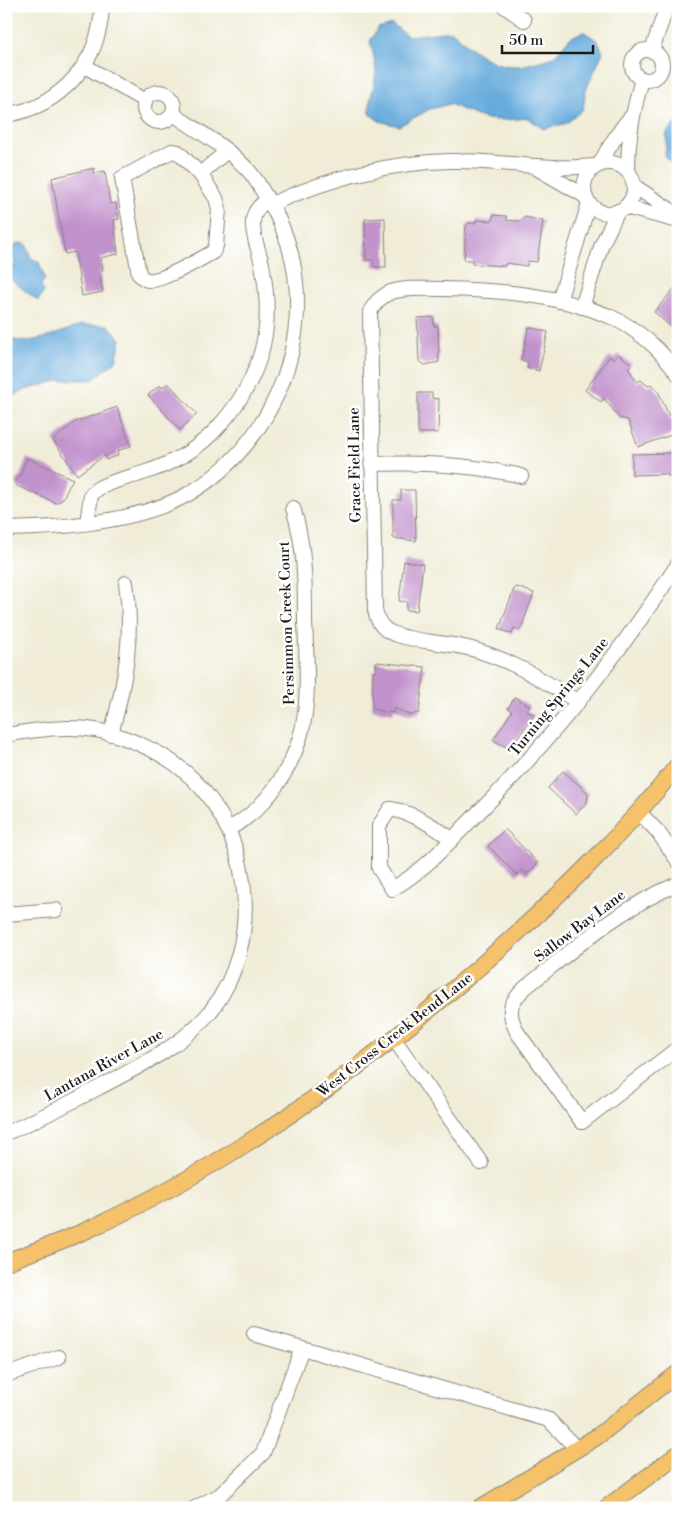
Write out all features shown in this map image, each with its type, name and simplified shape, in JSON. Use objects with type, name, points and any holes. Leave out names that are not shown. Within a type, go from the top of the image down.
[{"type":"main road","name":"West Cross Creek Bend Lane","points":[[6,1262],[85,1231],[153,1197],[229,1154],[305,1106],[394,1039],[469,977],[556,899],[640,813],[678,765]]},
{"type":"main road","points":[[480,1508],[598,1436],[678,1373]]},
{"type":"main road","points":[[606,1508],[678,1454]]},
{"type":"street","points":[[6,115],[30,109],[52,98],[74,80],[85,66],[99,32],[102,6]]},
{"type":"street","points":[[504,6],[524,20]]},
{"type":"street","points":[[652,50],[667,6]]},
{"type":"street","points":[[652,50],[661,57],[662,68],[657,76],[647,80],[642,79],[634,72],[634,59],[640,52],[652,50]]},
{"type":"street","points":[[85,66],[145,101]]},
{"type":"street","points":[[582,307],[602,244],[633,194],[634,186],[628,171],[629,138],[632,127],[631,118],[642,79]]},
{"type":"street","points":[[156,92],[165,94],[174,103],[173,114],[163,122],[153,121],[144,111],[145,101],[156,92]]},
{"type":"street","points":[[6,529],[87,523],[157,507],[188,494],[217,474],[242,451],[259,428],[277,395],[289,365],[296,334],[298,297],[294,264],[284,231],[271,204],[249,170],[227,151],[173,114]]},
{"type":"street","points":[[631,118],[623,124],[620,134],[598,166],[585,180],[587,200],[559,301],[582,307],[628,326],[653,345],[678,374]]},
{"type":"street","points":[[172,151],[178,152],[200,174],[216,198],[219,209],[216,246],[213,252],[175,272],[150,281],[144,279],[139,274],[122,178],[172,151]]},
{"type":"street","points":[[200,174],[227,151]]},
{"type":"street","points":[[271,204],[306,188],[378,168],[452,161],[533,166],[598,166],[613,163],[628,171]]},
{"type":"street","points":[[533,166],[587,200],[602,212],[622,209],[678,220]]},
{"type":"street","points":[[634,186],[672,211],[678,220]]},
{"type":"street","points":[[87,523],[91,496],[97,489],[176,460],[201,443],[219,427],[236,406],[252,378],[261,353],[266,326],[267,296],[263,267],[252,228],[253,215],[259,205],[266,200],[271,204]]},
{"type":"street","name":"Grace Field Lane","points":[[559,301],[488,290],[409,289],[392,292],[375,302],[368,322],[375,610],[382,627],[398,636],[468,648],[502,659],[542,678],[578,702]]},
{"type":"street","points":[[372,464],[452,464],[491,468],[521,476]]},
{"type":"street","name":"Persimmon Creek Court","points":[[228,829],[240,824],[256,810],[281,779],[297,748],[305,714],[304,565],[301,533],[293,508]]},
{"type":"street","name":"Turning Springs Lane","points":[[452,839],[405,812],[390,809],[379,826],[379,868],[392,889],[411,879],[452,839],[525,766],[612,660],[678,564]]},
{"type":"street","points":[[111,734],[122,692],[130,648],[129,603],[126,584]]},
{"type":"street","name":"Lantana River Lane","points":[[6,735],[52,727],[74,728],[111,734],[144,746],[179,767],[208,797],[228,829],[242,879],[245,920],[243,941],[225,988],[210,1011],[198,1024],[169,1049],[89,1093],[6,1133]]},
{"type":"street","points":[[640,813],[658,832],[678,861]]},
{"type":"street","name":"Sallow Bay Lane","points":[[678,884],[638,903],[608,923],[526,987],[510,1007],[511,1020],[516,1032],[582,1122],[678,1048]]},
{"type":"street","points":[[6,914],[56,910]]},
{"type":"street","points":[[394,1039],[481,1163]]},
{"type":"street","points":[[254,1334],[549,1420],[577,1449]]},
{"type":"street","points":[[195,1508],[220,1495],[264,1453],[302,1348]]},
{"type":"street","points":[[6,1375],[59,1357]]},
{"type":"water","points":[[392,24],[408,36],[452,31],[479,54],[498,64],[509,66],[520,66],[550,58],[568,40],[584,32],[597,40],[603,52],[586,90],[583,109],[567,123],[543,129],[528,118],[488,119],[450,104],[430,109],[399,126],[379,121],[370,114],[375,68],[370,41],[378,28]]},
{"type":"water","points":[[678,121],[678,173],[665,156],[667,132]]},
{"type":"water","points":[[17,243],[26,244],[31,258],[39,262],[45,279],[41,285],[44,292],[38,301],[9,278],[6,279],[6,272],[15,263],[11,251]]},
{"type":"water","points":[[81,325],[108,325],[121,339],[116,361],[93,380],[61,380],[22,391],[6,401],[6,338],[25,341],[34,340]]},
{"type":"building","points":[[94,168],[94,173],[105,171],[110,204],[116,203],[119,219],[114,220],[118,254],[100,258],[103,270],[99,271],[103,292],[82,296],[75,252],[65,254],[52,178]]},
{"type":"building","points":[[493,215],[507,216],[506,220],[520,221],[525,217],[543,221],[537,262],[528,261],[527,266],[506,263],[505,266],[472,264],[472,260],[464,260],[466,226],[469,223],[476,223],[476,220],[492,221]]},
{"type":"building","points":[[385,218],[386,267],[374,267],[373,260],[366,260],[365,219]]},
{"type":"building","points":[[678,284],[678,321],[672,328],[654,312]]},
{"type":"building","points":[[433,317],[434,326],[438,326],[439,362],[425,365],[419,361],[417,318]]},
{"type":"building","points":[[529,327],[548,332],[539,371],[527,368],[528,362],[521,360]]},
{"type":"building","points":[[618,354],[632,364],[628,368],[637,382],[641,380],[648,386],[651,384],[659,393],[676,433],[638,447],[628,420],[619,418],[604,398],[601,402],[585,390],[610,356],[614,359]]},
{"type":"building","points":[[168,383],[197,414],[180,430],[148,395],[160,385],[162,388]]},
{"type":"building","points":[[418,393],[432,393],[432,398],[439,399],[438,433],[418,433]]},
{"type":"building","points":[[117,407],[131,446],[117,451],[118,455],[106,460],[105,455],[77,475],[53,440],[75,422]]},
{"type":"building","points":[[674,453],[674,461],[678,461],[678,476],[668,476],[667,474],[632,475],[632,454]]},
{"type":"building","points":[[27,458],[73,479],[62,500],[56,503],[17,486],[15,482],[20,476]]},
{"type":"building","points":[[401,490],[415,490],[416,541],[393,538],[393,500],[401,500]]},
{"type":"building","points":[[404,561],[423,564],[417,611],[406,610],[407,602],[399,601]]},
{"type":"building","points":[[517,587],[534,593],[522,626],[519,630],[514,628],[512,634],[499,629],[514,589]]},
{"type":"building","points":[[376,662],[425,667],[419,713],[410,715],[394,708],[393,713],[372,709],[373,671],[376,672]]},
{"type":"building","points":[[515,697],[530,706],[527,711],[534,715],[510,749],[493,740],[512,711],[508,708]]},
{"type":"building","points":[[563,771],[588,793],[587,802],[576,814],[548,788]]},
{"type":"building","points":[[505,829],[538,863],[527,874],[522,870],[517,875],[488,846]]}]
